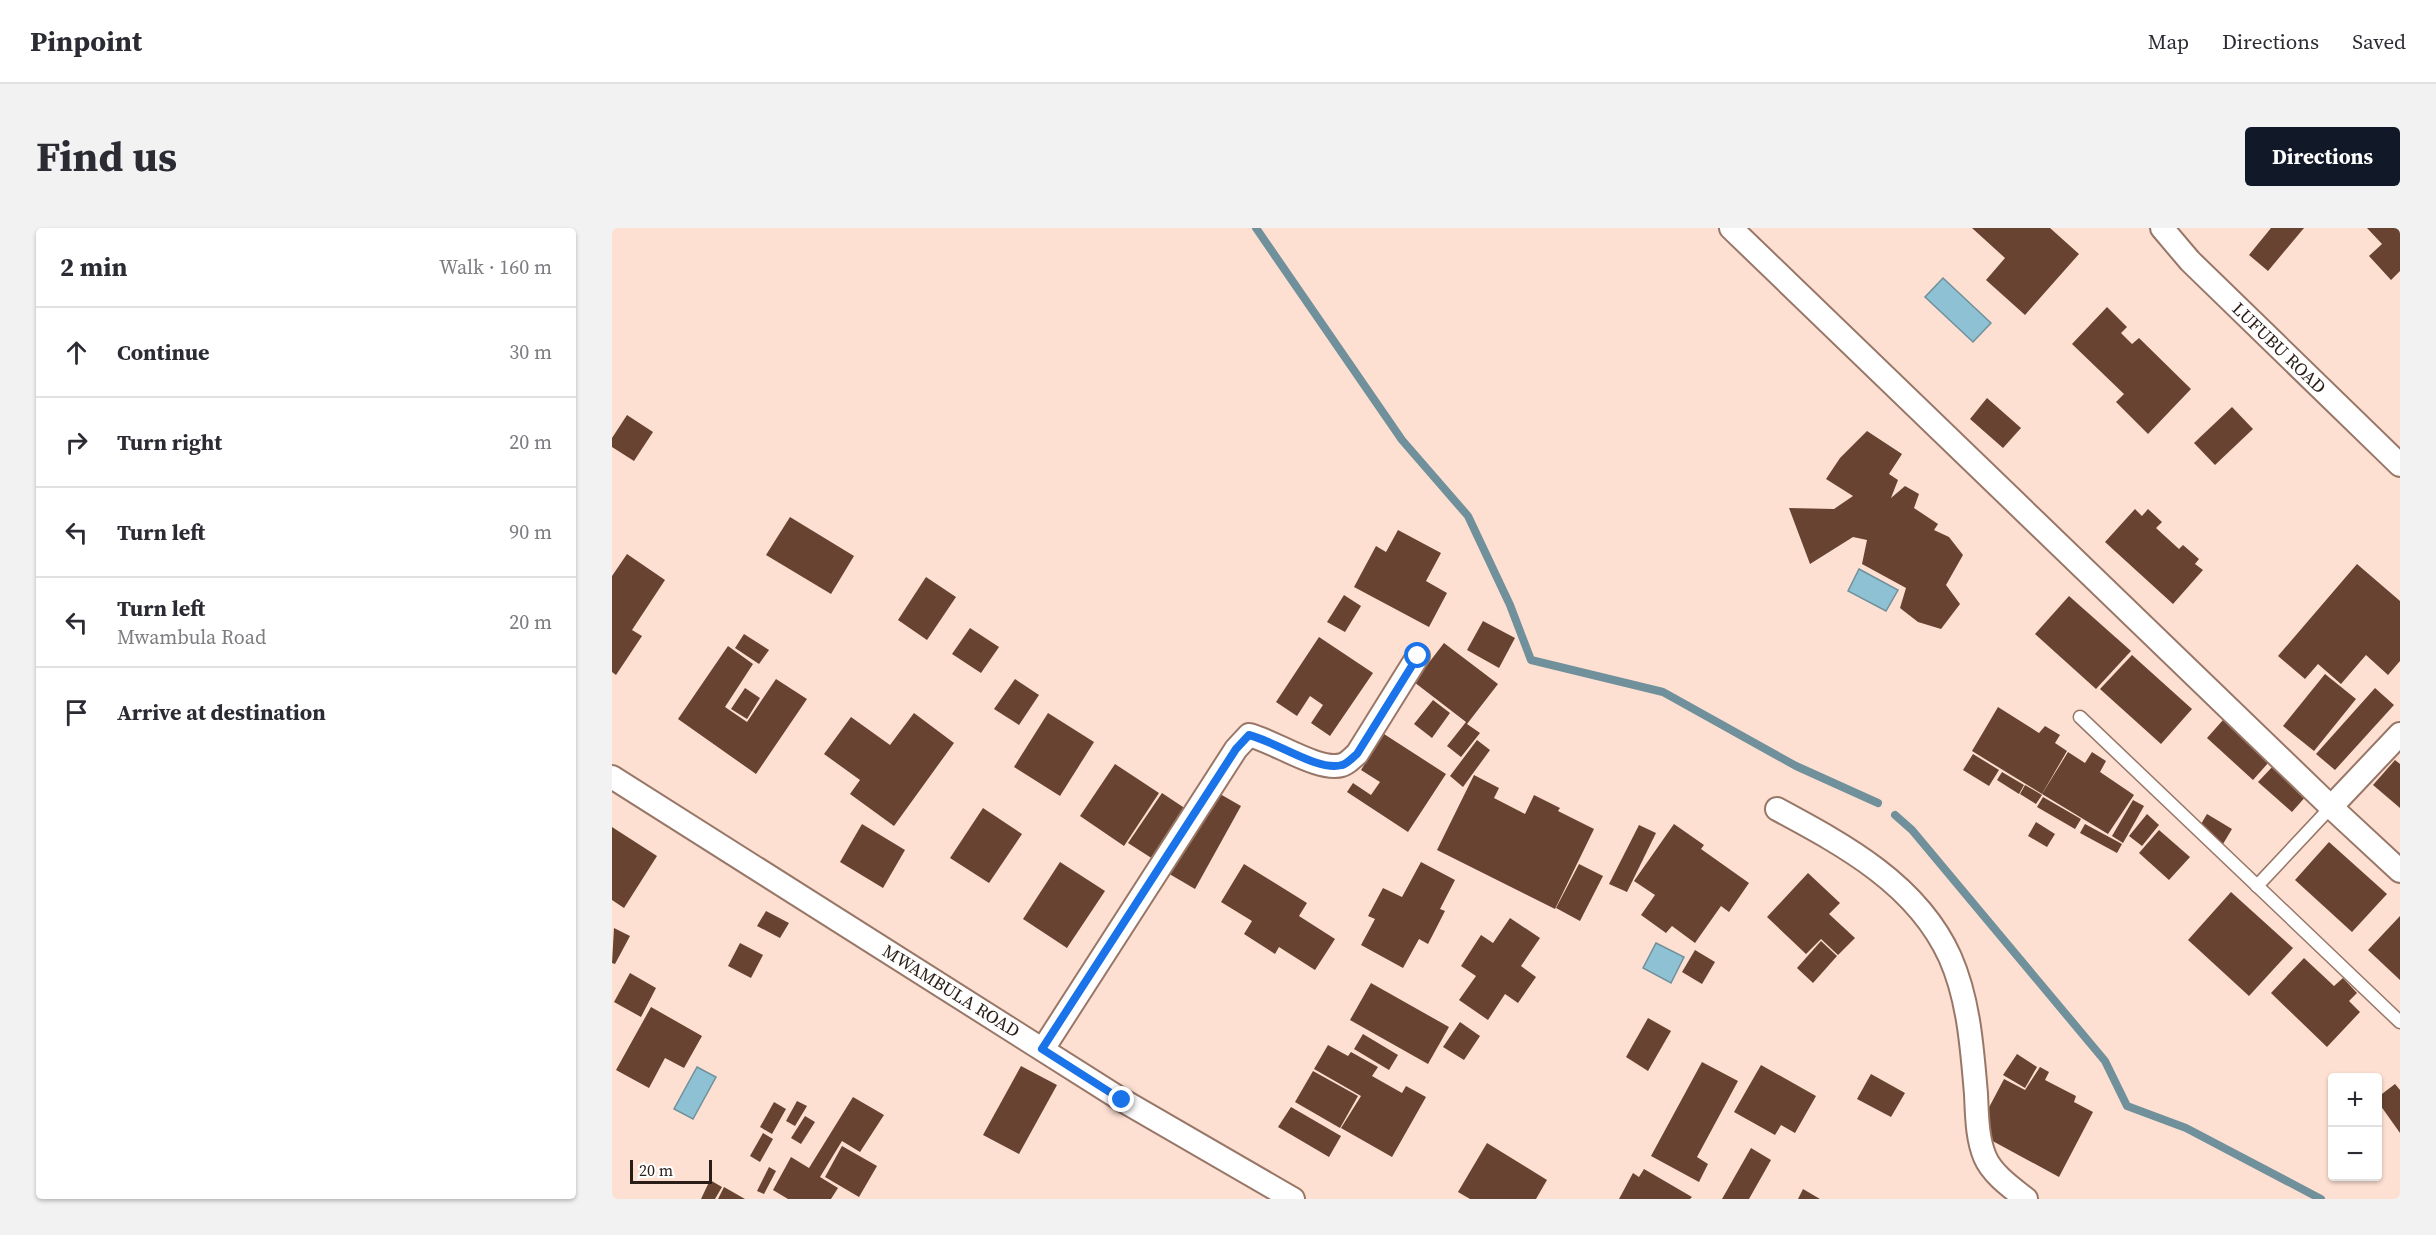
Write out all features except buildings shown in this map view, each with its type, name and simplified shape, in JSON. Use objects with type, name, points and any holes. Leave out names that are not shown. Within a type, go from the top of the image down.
[{"type":"street","points":[[1731,228],[2400,871]]},
{"type":"street","name":"LUFUBU ROAD","points":[[2162,228],[2190,261],[2400,465]]},
{"type":"street","points":[[1042,1049],[1249,735],[1263,738],[1328,767],[1344,765],[1357,754],[1418,656]]},
{"type":"street","points":[[2331,807],[2400,734]]},
{"type":"street","name":"MWAMBULA ROAD","points":[[612,777],[1122,1100],[1293,1199]]},
{"type":"street","points":[[1777,809],[1847,847],[1888,877],[1932,928],[1950,956],[1965,998],[1979,1132],[1985,1158],[2003,1180],[2026,1199]]},
{"type":"lane","points":[[2080,717],[2400,1022]]},
{"type":"lane","points":[[2257,886],[2331,807]]},
{"type":"water","points":[[1943,278],[1991,323],[1973,342],[1925,297]]},
{"type":"water","points":[[1859,569],[1898,590],[1886,611],[1848,591]]},
{"type":"water","points":[[1656,943],[1684,957],[1671,983],[1643,968]]},
{"type":"water","points":[[697,1067],[716,1077],[693,1119],[674,1109]]},
{"type":"waterway","points":[[1256,228],[1402,440],[1468,516],[1510,605],[1531,660],[1663,692],[1796,766],[1878,803]]},
{"type":"waterway","points":[[1895,815],[1912,830],[2105,1061],[2127,1106],[2186,1128],[2321,1199]]},
{"type":"route","points":[[1122,1100],[1042,1049],[1236,749],[1249,735],[1263,738],[1328,767],[1344,765],[1357,754],[1418,656]]}]
